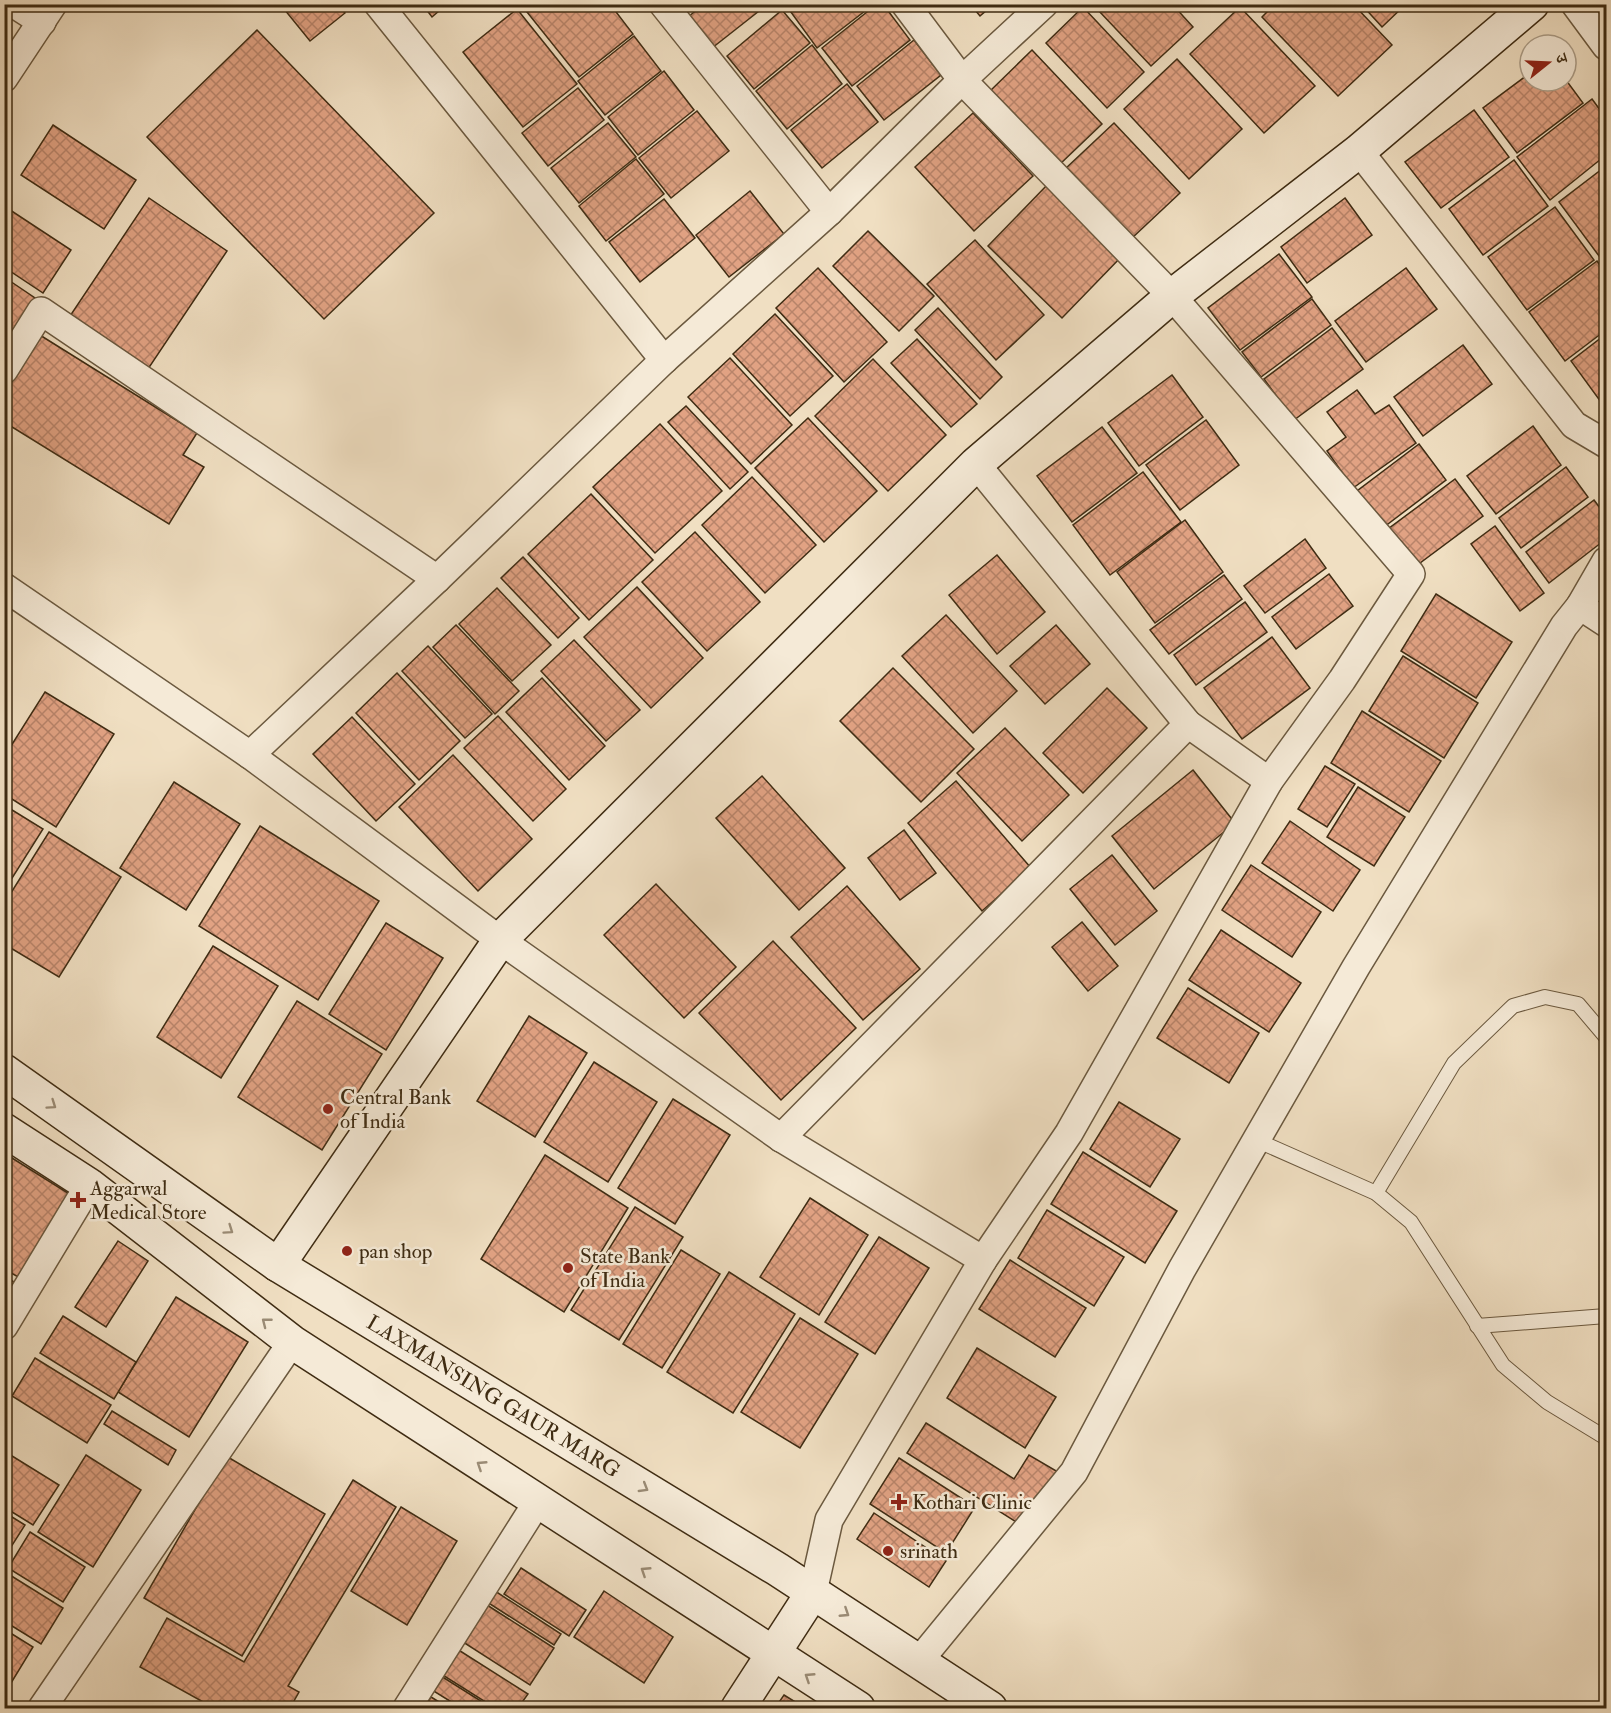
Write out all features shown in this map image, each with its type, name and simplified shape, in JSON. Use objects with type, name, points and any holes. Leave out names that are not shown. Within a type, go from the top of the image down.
[{"type":"main road","points":[[278,1265],[500,940],[976,464],[1172,296],[1359,151],[1532,4]]},
{"type":"main road","name":"LAXMANSING GAUR MARG","points":[[4,1071],[278,1265],[813,1592],[990,1708]]},
{"type":"main road","points":[[4,1130],[89,1185],[292,1342],[858,1708]]},
{"type":"main road","points":[[738,1708],[813,1592]]},
{"type":"street","points":[[4,78],[47,13],[14,4]]},
{"type":"street","points":[[378,4],[664,360]]},
{"type":"street","points":[[663,4],[829,212]]},
{"type":"street","points":[[813,1592],[829,1520],[983,1260],[1069,1133],[1269,781],[1342,680],[1411,574],[1172,296],[962,80],[905,4]]},
{"type":"street","points":[[250,755],[664,360],[829,212],[962,80],[1044,4]]},
{"type":"street","points":[[1575,4],[1606,46]]},
{"type":"street","points":[[1359,151],[1574,424],[1606,444]]},
{"type":"street","points":[[4,370],[41,311],[437,579]]},
{"type":"street","points":[[976,464],[1188,724],[1269,781]]},
{"type":"street","points":[[919,1661],[1074,1472],[1182,1269],[1256,1140],[1369,947],[1606,561]]},
{"type":"street","points":[[4,587],[250,755],[500,940],[782,1138],[983,1260]]},
{"type":"street","points":[[1580,606],[1606,623]]},
{"type":"street","points":[[782,1138],[1188,724]]},
{"type":"street","points":[[4,1326],[89,1185]]},
{"type":"street","points":[[42,1708],[292,1342]]},
{"type":"street","points":[[408,1708],[538,1502]]},
{"type":"lane","points":[[1376,1193],[1454,1064],[1513,1006],[1545,997],[1578,1004],[1606,1037]]},
{"type":"lane","points":[[1256,1140],[1376,1193],[1410,1222],[1503,1365],[1547,1402],[1606,1438]]},
{"type":"lane","points":[[1477,1326],[1606,1316]]},
{"type":"building","points":[[280,4],[338,4],[345,13],[310,41]]},
{"type":"building","points":[[422,4],[447,4],[432,17]]},
{"type":"building","points":[[526,4],[610,4],[633,34],[579,77],[523,7]]},
{"type":"building","points":[[704,4],[768,4],[712,48],[688,17]]},
{"type":"building","points":[[792,4],[874,4],[817,48],[788,8]]},
{"type":"building","points":[[877,4],[883,4],[910,40],[852,86],[822,48]]},
{"type":"building","points":[[970,4],[994,4],[980,16]]},
{"type":"building","points":[[1104,4],[1172,4],[1193,27],[1151,66],[1098,10]]},
{"type":"building","points":[[1275,4],[1353,4],[1392,45],[1338,96],[1262,17]]},
{"type":"building","points":[[1361,4],[1406,4],[1382,27]]},
{"type":"building","points":[[1083,7],[1144,72],[1107,108],[1046,43]]},
{"type":"building","points":[[1240,7],[1315,86],[1264,133],[1190,54]]},
{"type":"building","points":[[517,9],[577,84],[523,127],[463,52]]},
{"type":"building","points":[[782,10],[810,43],[754,89],[727,56]]},
{"type":"building","points":[[257,30],[434,213],[324,319],[147,137]]},
{"type":"building","points":[[634,36],[661,71],[605,115],[578,81]]},
{"type":"building","points":[[914,40],[941,75],[884,120],[857,86]]},
{"type":"building","points":[[812,45],[842,84],[787,129],[756,91]]},
{"type":"building","points":[[1032,50],[1102,124],[1057,167],[988,93]]},
{"type":"building","points":[[1177,59],[1242,129],[1189,179],[1124,109]]},
{"type":"building","points":[[664,71],[694,110],[638,155],[608,117]]},
{"type":"building","points":[[1518,82],[1518,93],[1576,93],[1583,103],[1517,153],[1483,108]]},
{"type":"building","points":[[847,84],[878,122],[822,168],[791,130]]},
{"type":"building","points":[[578,88],[604,120],[548,166],[522,133]]},
{"type":"building","points":[[1592,99],[1606,118],[1606,155],[1550,200],[1517,157]]},
{"type":"building","points":[[1474,110],[1509,157],[1441,208],[1405,162]]},
{"type":"building","points":[[697,111],[729,151],[671,198],[639,158]]},
{"type":"building","points":[[973,113],[1033,176],[974,231],[915,167]]},
{"type":"building","points":[[608,123],[636,157],[579,203],[551,168]]},
{"type":"building","points":[[1114,123],[1180,193],[1131,239],[1065,169]]},
{"type":"building","points":[[53,125],[136,180],[104,229],[21,175]]},
{"type":"building","points":[[636,159],[664,194],[606,241],[579,206]]},
{"type":"building","points":[[1514,160],[1548,206],[1483,255],[1449,209]]},
{"type":"building","points":[[1606,166],[1606,250],[1599,256],[1559,202]]},
{"type":"building","points":[[1048,184],[1122,256],[1062,318],[988,246]]},
{"type":"building","points":[[750,191],[784,234],[729,277],[696,235]]},
{"type":"building","points":[[149,198],[227,251],[148,369],[70,316]]},
{"type":"building","points":[[1345,198],[1372,235],[1307,283],[1281,247]]},
{"type":"building","points":[[664,199],[695,238],[640,282],[609,242]]},
{"type":"building","points":[[4,206],[71,250],[43,293],[4,267]]},
{"type":"building","points":[[1555,207],[1594,260],[1527,310],[1488,257]]},
{"type":"building","points":[[868,231],[934,296],[899,331],[833,266]]},
{"type":"building","points":[[975,240],[1044,315],[996,360],[927,284]]},
{"type":"building","points":[[1279,254],[1312,297],[1240,350],[1208,308]]},
{"type":"building","points":[[1597,261],[1606,274],[1606,330],[1565,361],[1529,312]]},
{"type":"building","points":[[818,268],[887,342],[844,382],[776,308]]},
{"type":"building","points":[[1406,268],[1437,309],[1366,362],[1335,321]]},
{"type":"building","points":[[4,277],[38,300],[4,350]]},
{"type":"building","points":[[1312,299],[1331,325],[1261,377],[1242,352]]},
{"type":"building","points":[[938,308],[1002,377],[980,399],[915,330]]},
{"type":"building","points":[[775,314],[833,376],[790,416],[733,354]]},
{"type":"building","points":[[1332,328],[1363,369],[1294,420],[1264,379]]},
{"type":"building","points":[[35,332],[197,433],[183,455],[204,467],[169,524],[4,422],[4,383]]},
{"type":"building","points":[[1606,334],[1606,409],[1571,361]]},
{"type":"building","points":[[917,339],[977,404],[951,427],[891,363]]},
{"type":"building","points":[[1463,345],[1492,384],[1423,436],[1394,397]]},
{"type":"building","points":[[730,358],[792,425],[751,464],[688,397]]},
{"type":"building","points":[[873,359],[946,435],[888,491],[815,416]]},
{"type":"building","points":[[1172,375],[1203,417],[1139,466],[1108,423]]},
{"type":"building","points":[[1357,390],[1375,414],[1389,405],[1416,443],[1353,488],[1327,451],[1346,437],[1327,412]]},
{"type":"building","points":[[686,406],[748,472],[730,489],[668,422]]},
{"type":"building","points":[[808,418],[877,491],[824,542],[755,468]]},
{"type":"building","points":[[1206,420],[1239,465],[1180,510],[1146,465]]},
{"type":"building","points":[[660,424],[722,491],[655,553],[593,487]]},
{"type":"building","points":[[1533,426],[1561,465],[1496,514],[1467,476]]},
{"type":"building","points":[[1102,427],[1137,473],[1072,522],[1037,476]]},
{"type":"building","points":[[1419,444],[1446,480],[1384,527],[1357,491]]},
{"type":"building","points":[[1566,467],[1588,497],[1521,548],[1499,518]]},
{"type":"building","points":[[1143,472],[1181,522],[1110,575],[1073,525]]},
{"type":"building","points":[[752,477],[816,545],[765,593],[702,525]]},
{"type":"building","points":[[1455,479],[1483,516],[1416,566],[1388,529]]},
{"type":"building","points":[[591,494],[653,560],[589,620],[528,554]]},
{"type":"building","points":[[1594,500],[1606,516],[1606,539],[1549,583],[1526,552]]},
{"type":"building","points":[[1185,520],[1223,572],[1155,623],[1117,572]]},
{"type":"building","points":[[1495,526],[1544,593],[1520,611],[1471,544]]},
{"type":"building","points":[[695,532],[760,602],[707,651],[642,582]]},
{"type":"building","points":[[1305,539],[1326,568],[1265,613],[1244,586]]},
{"type":"building","points":[[997,555],[1045,612],[997,654],[949,595]]},
{"type":"building","points":[[523,557],[579,618],[558,638],[501,578]]},
{"type":"building","points":[[1329,574],[1353,606],[1296,649],[1272,617]]},
{"type":"building","points":[[1224,575],[1242,599],[1169,654],[1150,630]]},
{"type":"building","points":[[637,587],[703,658],[651,708],[584,637]]},
{"type":"building","points":[[497,588],[551,645],[512,681],[459,624]]},
{"type":"building","points":[[1436,594],[1512,642],[1476,698],[1401,651]]},
{"type":"building","points":[[1245,602],[1267,632],[1196,685],[1174,655]]},
{"type":"building","points":[[946,615],[1017,691],[973,733],[902,656]]},
{"type":"building","points":[[456,625],[519,691],[495,714],[433,647]]},
{"type":"building","points":[[1056,625],[1090,664],[1045,704],[1010,666]]},
{"type":"building","points":[[1272,637],[1310,688],[1242,739],[1204,688]]},
{"type":"building","points":[[574,640],[640,710],[606,741],[541,671]]},
{"type":"building","points":[[428,646],[492,714],[465,738],[402,671]]},
{"type":"building","points":[[1403,656],[1478,703],[1444,758],[1369,711]]},
{"type":"building","points":[[893,668],[974,749],[921,802],[840,721]]},
{"type":"building","points":[[397,673],[460,741],[419,780],[356,713]]},
{"type":"building","points":[[542,678],[605,746],[569,780],[506,712]]},
{"type":"building","points":[[1107,688],[1147,728],[1083,793],[1043,753]]},
{"type":"building","points":[[45,692],[114,734],[56,827],[4,794],[4,757]]},
{"type":"building","points":[[1362,711],[1441,761],[1409,812],[1331,763]]},
{"type":"building","points":[[498,716],[566,789],[533,821],[464,748]]},
{"type":"building","points":[[352,717],[415,784],[376,821],[313,754]]},
{"type":"building","points":[[1005,728],[1069,795],[1022,841],[957,773]]},
{"type":"building","points":[[453,755],[532,839],[478,891],[399,807]]},
{"type":"building","points":[[1325,766],[1355,784],[1327,827],[1298,809]]},
{"type":"building","points":[[1193,770],[1235,823],[1154,889],[1112,836]]},
{"type":"building","points":[[762,776],[845,868],[799,910],[716,818]]},
{"type":"building","points":[[956,781],[1031,868],[982,911],[908,823]]},
{"type":"building","points":[[174,782],[240,824],[186,910],[120,868]]},
{"type":"building","points":[[1358,787],[1405,817],[1374,866],[1327,837]]},
{"type":"building","points":[[4,805],[43,829],[4,891]]},
{"type":"building","points":[[1290,821],[1360,870],[1333,911],[1262,863]]},
{"type":"building","points":[[260,826],[379,901],[318,1000],[199,926]]},
{"type":"building","points":[[904,830],[936,873],[900,900],[868,858]]},
{"type":"building","points":[[49,832],[121,877],[59,977],[4,944],[4,904]]},
{"type":"building","points":[[1112,855],[1157,911],[1115,945],[1070,889]]},
{"type":"building","points":[[1251,865],[1321,912],[1292,957],[1222,910]]},
{"type":"building","points":[[656,884],[736,967],[684,1018],[604,935]]},
{"type":"building","points":[[847,886],[920,969],[863,1020],[791,937]]},
{"type":"building","points":[[1082,922],[1118,966],[1088,991],[1052,947]]},
{"type":"building","points":[[386,923],[443,958],[386,1050],[329,1014]]},
{"type":"building","points":[[1221,930],[1301,983],[1269,1032],[1189,980]]},
{"type":"building","points":[[773,941],[856,1028],[781,1100],[699,1013]]},
{"type":"building","points":[[213,946],[278,986],[221,1078],[157,1037]]},
{"type":"building","points":[[1188,988],[1259,1033],[1229,1083],[1157,1038]]},
{"type":"building","points":[[297,1001],[382,1054],[322,1150],[238,1097]]},
{"type":"building","points":[[529,1016],[587,1053],[535,1137],[477,1101]]},
{"type":"building","points":[[594,1062],[657,1102],[608,1182],[544,1142]]},
{"type":"building","points":[[673,1099],[730,1135],[675,1224],[618,1188]]},
{"type":"building","points":[[1119,1102],[1180,1139],[1150,1187],[1090,1149]]},
{"type":"building","points":[[1083,1152],[1177,1211],[1145,1263],[1051,1204]]},
{"type":"building","points":[[4,1153],[71,1195],[20,1278],[4,1269]]},
{"type":"building","points":[[545,1155],[628,1208],[564,1312],[481,1259]]},
{"type":"building","points":[[810,1198],[868,1235],[819,1315],[760,1277]]},
{"type":"building","points":[[635,1207],[683,1237],[619,1340],[571,1310]]},
{"type":"building","points":[[1047,1210],[1124,1257],[1094,1306],[1018,1258]]},
{"type":"building","points":[[879,1237],[929,1268],[875,1354],[825,1322]]},
{"type":"building","points":[[118,1241],[148,1261],[106,1327],[75,1307]]},
{"type":"building","points":[[681,1250],[720,1274],[662,1368],[623,1344]]},
{"type":"building","points":[[1010,1260],[1086,1308],[1055,1357],[979,1309]]},
{"type":"building","points":[[729,1272],[795,1314],[733,1413],[667,1372]]},
{"type":"building","points":[[4,1276],[19,1285],[4,1309]]},
{"type":"building","points":[[176,1297],[248,1342],[189,1437],[118,1392]]},
{"type":"building","points":[[63,1316],[136,1362],[114,1399],[40,1353]]},
{"type":"building","points":[[800,1318],[858,1354],[800,1448],[741,1412]]},
{"type":"building","points":[[977,1348],[1056,1397],[1025,1448],[947,1398]]},
{"type":"building","points":[[35,1358],[111,1405],[87,1443],[12,1396]]},
{"type":"building","points":[[112,1411],[176,1450],[168,1465],[104,1424]]},
{"type":"building","points":[[926,1423],[1014,1479],[1029,1455],[1058,1472],[1024,1527],[907,1453]]},
{"type":"building","points":[[4,1451],[59,1485],[33,1525],[4,1507]]},
{"type":"building","points":[[86,1455],[141,1490],[93,1567],[38,1532]]},
{"type":"building","points":[[226,1456],[325,1514],[242,1656],[144,1598]]},
{"type":"building","points":[[899,1458],[975,1507],[946,1553],[870,1504]]},
{"type":"building","points":[[353,1480],[396,1507],[288,1686],[299,1692],[290,1708],[214,1708],[140,1667],[167,1618],[244,1662]]},
{"type":"building","points":[[401,1507],[457,1541],[407,1625],[351,1591]]},
{"type":"building","points":[[4,1512],[25,1525],[4,1558]]},
{"type":"building","points":[[874,1513],[946,1561],[929,1587],[857,1539]]},
{"type":"building","points":[[30,1532],[85,1567],[63,1602],[8,1568]]},
{"type":"building","points":[[521,1568],[586,1610],[569,1636],[504,1594]]},
{"type":"building","points":[[5,1572],[63,1608],[41,1644],[4,1621]]},
{"type":"building","points":[[495,1591],[561,1634],[554,1645],[487,1602]]},
{"type":"building","points":[[604,1591],[673,1637],[644,1683],[574,1637]]},
{"type":"building","points":[[487,1605],[554,1648],[530,1685],[463,1642]]},
{"type":"building","points":[[4,1629],[33,1647],[8,1688],[4,1686]]},
{"type":"building","points":[[457,1649],[528,1694],[518,1708],[495,1708],[441,1674]]},
{"type":"building","points":[[441,1676],[492,1708],[461,1708],[432,1690]]},
{"type":"building","points":[[784,1695],[805,1708],[775,1708]]},
{"type":"building","points":[[431,1697],[449,1708],[424,1708]]},
{"type":"place","name":"Central Bank of India","points":[[328,1109]]},
{"type":"place","name":"Aggarwal Medical Store","points":[[78,1200]]},
{"type":"place","name":"pan shop","points":[[347,1251]]},
{"type":"place","name":"State Bank of India","points":[[568,1268]]},
{"type":"place","name":"Kothari Clinic","points":[[899,1502]]},
{"type":"place","name":"srinath","points":[[888,1551]]}]
